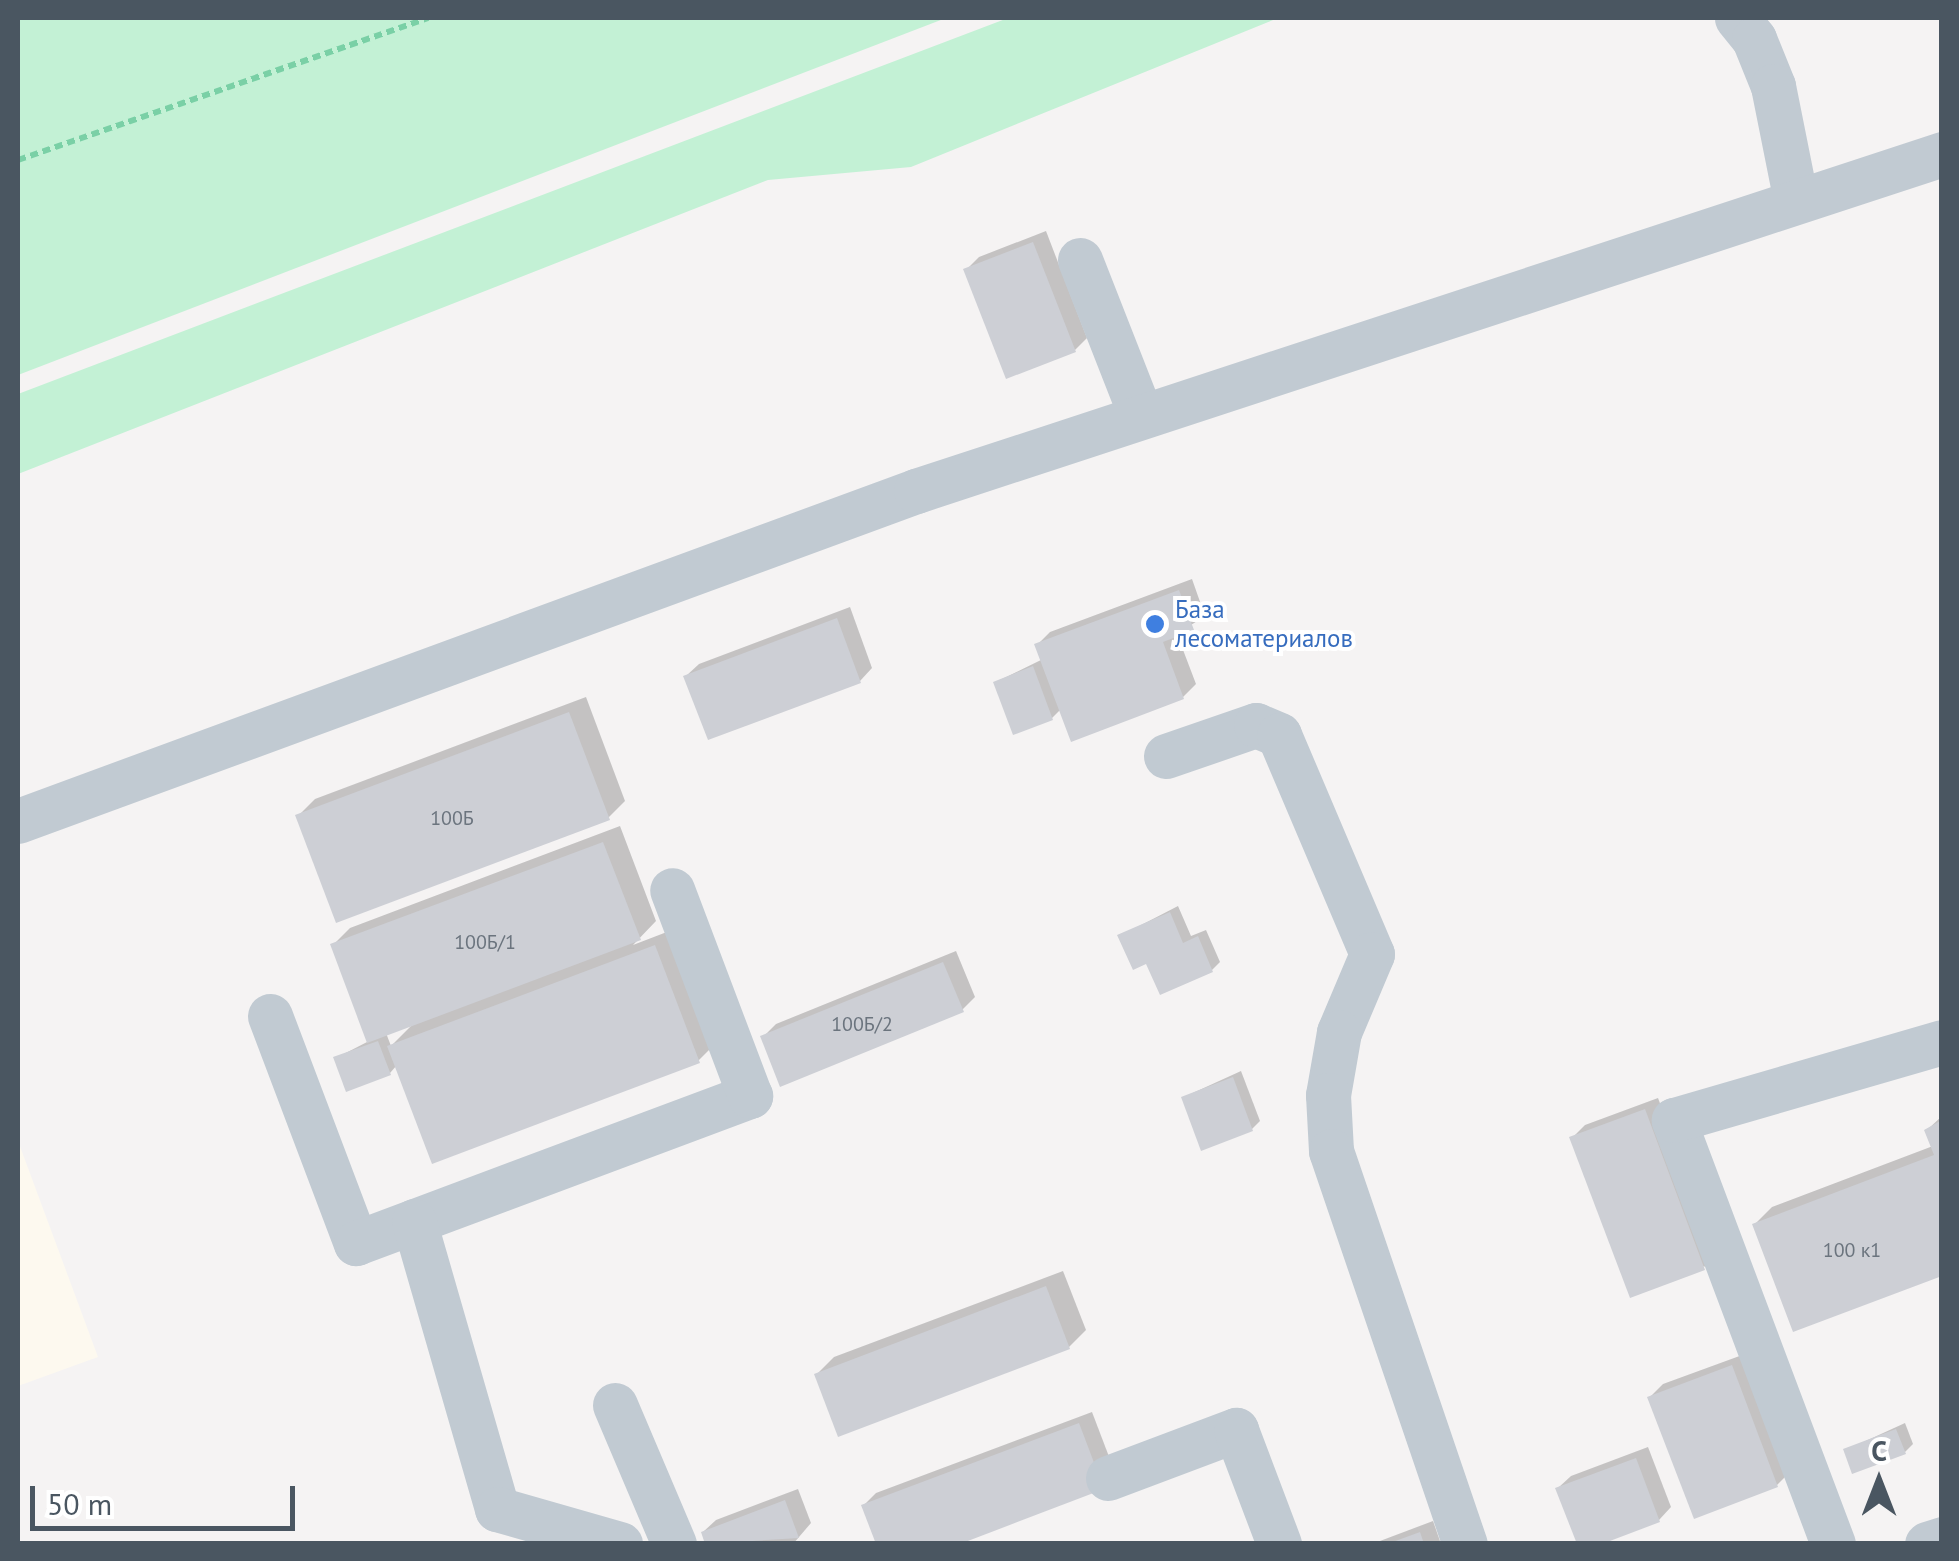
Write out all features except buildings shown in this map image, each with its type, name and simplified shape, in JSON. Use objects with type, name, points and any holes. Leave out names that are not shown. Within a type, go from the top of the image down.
[{"type":"street","points":[[1737,18],[1754,39],[1773,86],[1796,201]]},
{"type":"street","points":[[18,822],[897,498],[1942,154]]},
{"type":"street","points":[[1080,260],[1141,416]]},
{"type":"street","points":[[1166,756],[1256,724],[1279,734],[1372,954],[1338,1032],[1328,1095],[1331,1151],[1465,1544]]},
{"type":"street","points":[[270,1016],[356,1243],[750,1096],[672,890]]},
{"type":"street","points":[[1833,1544],[1674,1120],[1942,1042]]},
{"type":"street","points":[[414,1221],[497,1509],[620,1544]]},
{"type":"street","points":[[615,1405],[674,1544]]},
{"type":"street","points":[[1108,1478],[1236,1430],[1280,1544]]},
{"type":"street","points":[[1927,1544],[1942,1539]]},
{"type":"path","points":[[18,160],[428,18]]},
{"type":"shaded area","points":[[18,1141],[98,1357],[18,1386]]},
{"type":"green space","points":[[18,18],[946,18],[18,375]]},
{"type":"green space","points":[[1008,18],[1278,18],[911,167],[768,180],[18,474],[18,394]]},
{"type":"place","name":"База лесоматериалов","points":[[1155,624]]}]
